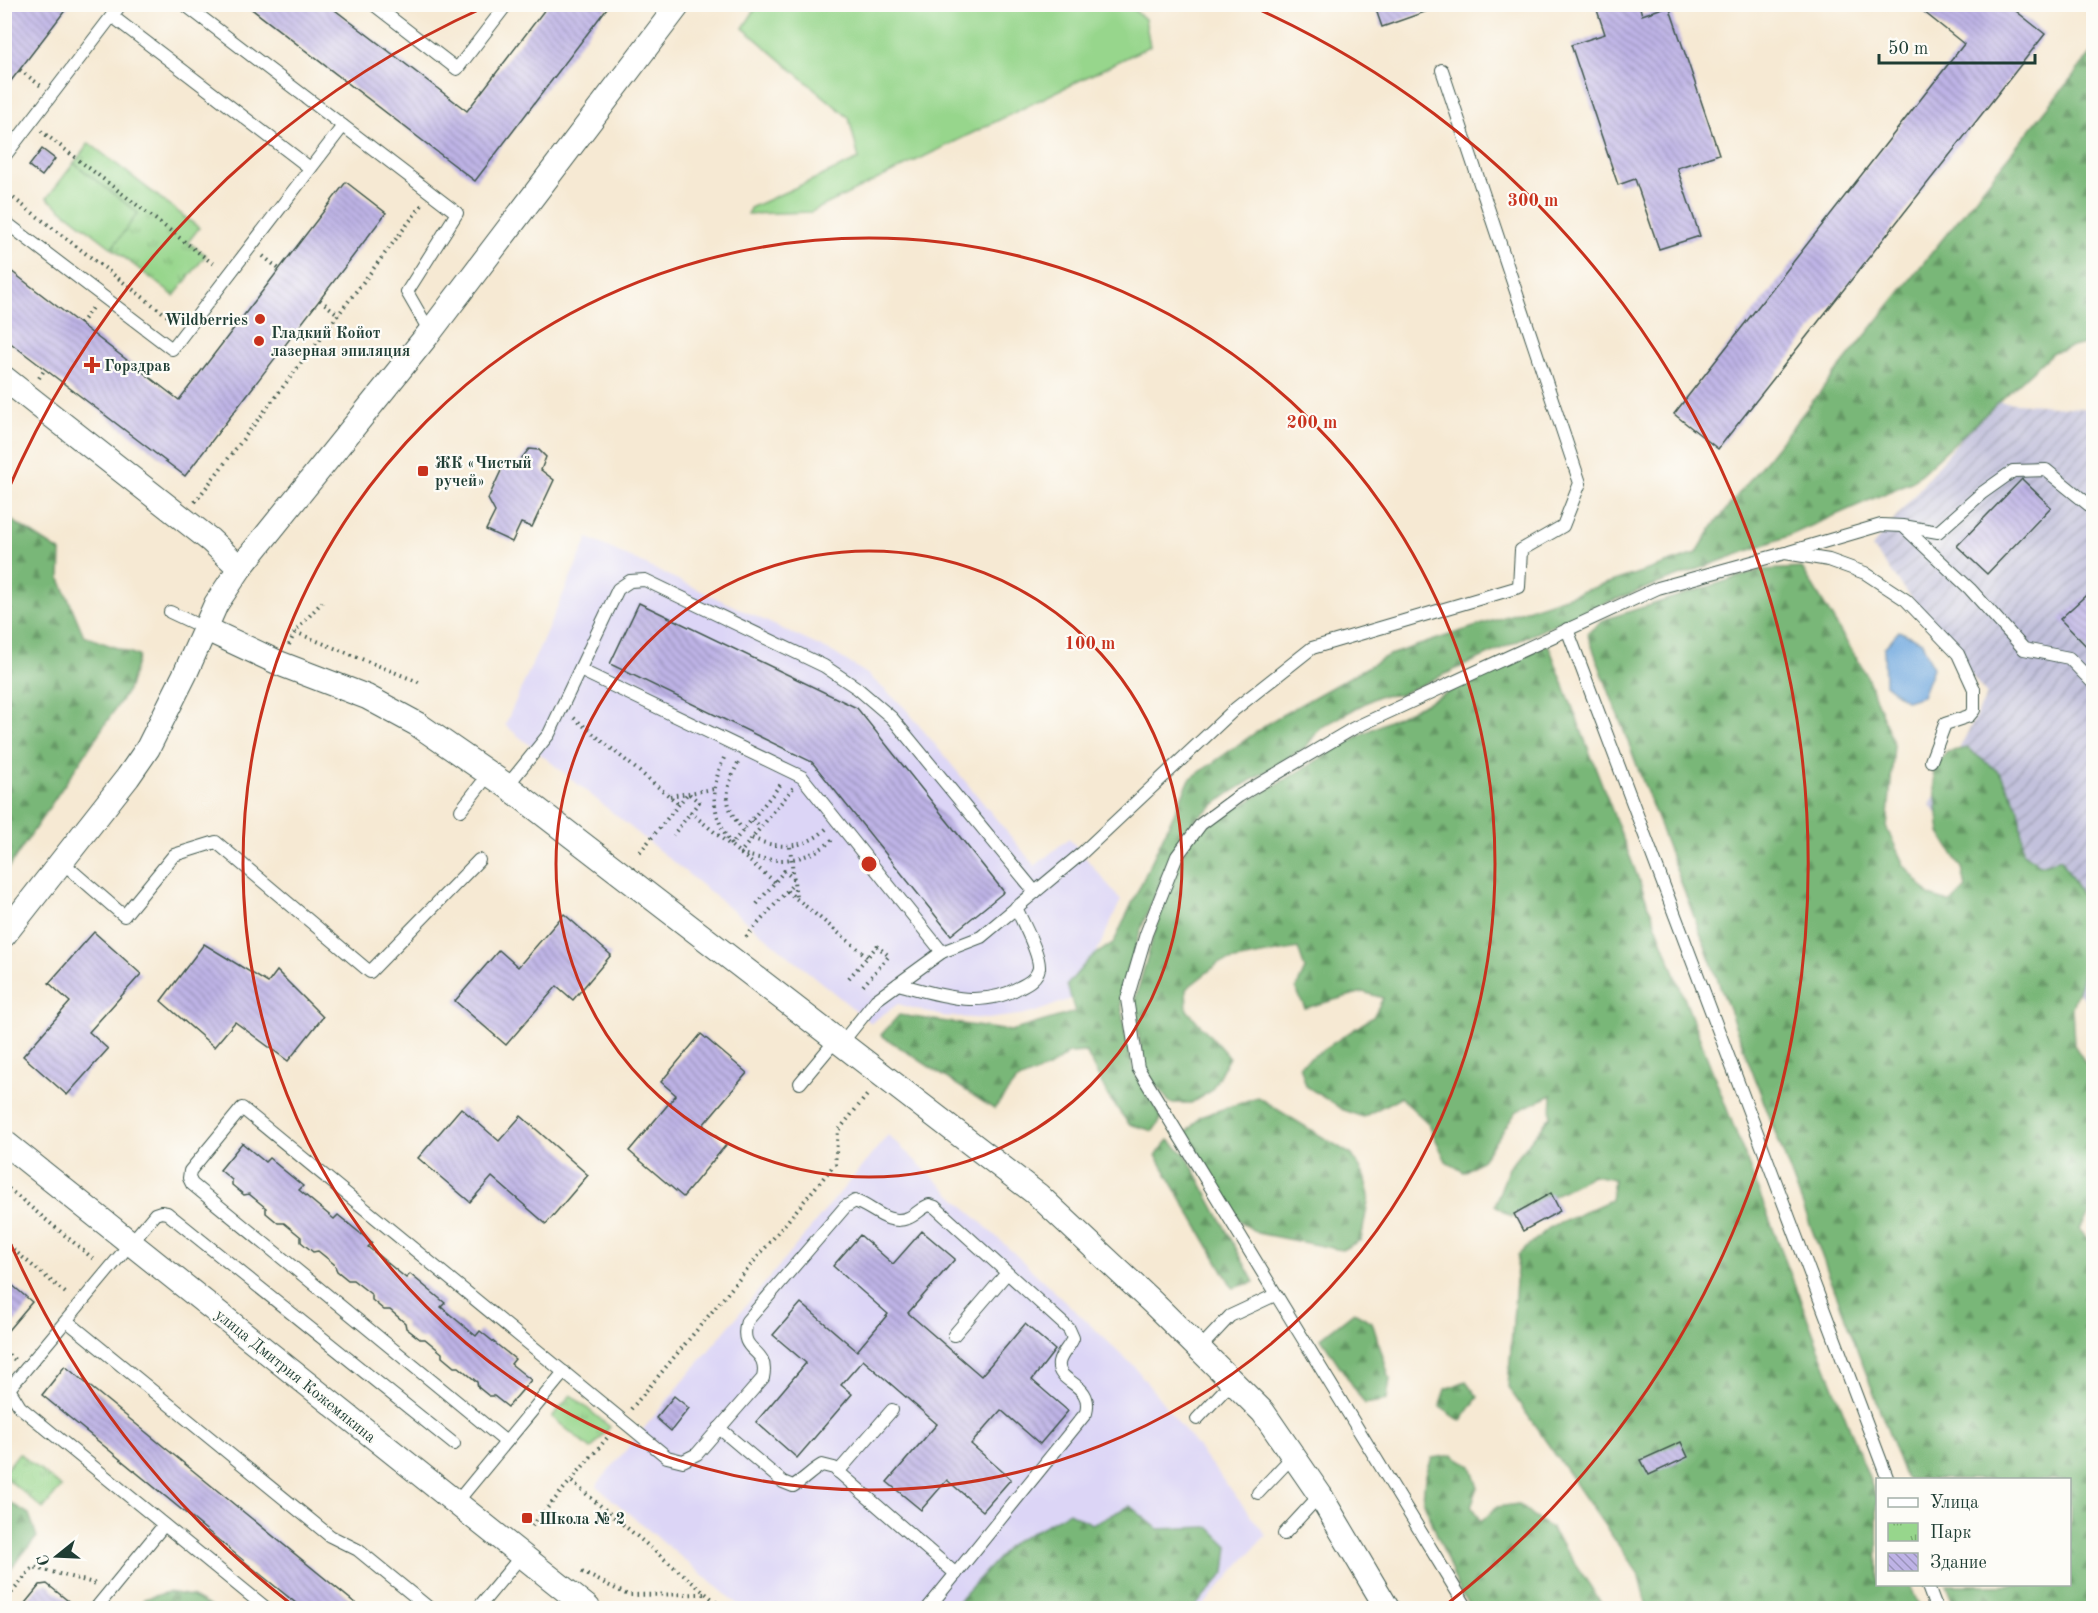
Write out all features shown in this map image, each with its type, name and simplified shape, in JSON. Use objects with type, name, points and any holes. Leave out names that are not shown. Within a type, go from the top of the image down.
[{"type":"street","points":[[4,935],[128,777],[148,748],[185,674],[216,604],[240,568],[430,332],[679,4]]},
{"type":"street","points":[[4,378],[210,540],[240,568]]},
{"type":"street","points":[[204,628],[281,664],[367,698],[417,724],[498,780],[1038,1195],[1263,1412],[1320,1495],[1387,1608]]},
{"type":"street","name":"улица Дмитрия Кожемякина","points":[[4,1142],[588,1608]]},
{"type":"lane","points":[[4,157],[121,4]]},
{"type":"lane","points":[[373,4],[457,69],[507,4]]},
{"type":"lane","points":[[188,6],[457,213],[407,292],[430,332]]},
{"type":"lane","points":[[112,16],[310,168]]},
{"type":"lane","points":[[800,1083],[876,1000],[942,952],[981,936],[1082,853],[1235,709],[1312,648],[1519,586],[1521,550],[1563,526],[1580,483],[1442,70]]},
{"type":"lane","points":[[4,221],[172,349],[342,126]]},
{"type":"lane","points":[[1467,1608],[1138,1068],[1127,999],[1146,934],[1177,856],[1201,824],[1239,796],[1353,728],[1658,588],[1881,525],[1938,532],[1982,492],[2013,471],[2046,470],[2094,509]]},
{"type":"lane","points":[[1903,526],[1970,589],[2024,649],[2069,658],[2094,684]]},
{"type":"lane","points":[[1785,553],[1829,560],[1865,573],[1906,600],[1958,654],[1974,689],[1974,710],[1969,716],[1945,724],[1931,761]]},
{"type":"lane","points":[[461,810],[549,734],[618,589],[630,581],[645,580],[824,666],[857,688],[892,718],[1035,892]]},
{"type":"lane","points":[[170,612],[204,628]]},
{"type":"lane","points":[[1567,629],[1888,1478]]},
{"type":"lane","points":[[579,670],[796,775],[942,952]]},
{"type":"lane","points":[[62,862],[124,915],[174,855],[216,842],[370,972],[479,860]]},
{"type":"lane","points":[[898,984],[946,997],[986,1000],[1014,991],[1033,980],[1039,970],[1038,959],[1016,907]]},
{"type":"lane","points":[[506,1442],[192,1184],[189,1178],[190,1171],[242,1108],[622,1421],[667,1457],[682,1461],[697,1454],[762,1378],[765,1367],[761,1356],[749,1346],[744,1334],[747,1321],[845,1207],[855,1202],[867,1205],[879,1216],[892,1220],[906,1219],[929,1205],[935,1207],[1069,1329],[1073,1338],[1070,1346],[1060,1358],[1059,1366],[1062,1374],[1085,1394],[1089,1403],[1086,1413],[928,1608]]},
{"type":"lane","points":[[265,1608],[20,1407],[7,1387],[80,1305],[155,1214],[167,1213],[454,1444]]},
{"type":"lane","points":[[954,1335],[1007,1273]]},
{"type":"lane","points":[[1199,1349],[1230,1316],[1275,1295]]},
{"type":"lane","points":[[67,1320],[330,1536],[358,1550],[429,1608]]},
{"type":"lane","points":[[456,1503],[564,1372]]},
{"type":"lane","points":[[1197,1419],[1232,1382]]},
{"type":"lane","points":[[838,1472],[892,1410]]},
{"type":"lane","points":[[719,1428],[783,1482],[793,1486],[802,1481],[812,1470],[822,1465],[834,1468],[956,1574]]},
{"type":"lane","points":[[1258,1493],[1294,1455]]},
{"type":"lane","points":[[1284,1534],[1320,1495]]},
{"type":"lane","points":[[96,1608],[164,1525]]},
{"type":"lane","points":[[478,1608],[522,1555]]},
{"type":"lane","points":[[1928,1586],[1936,1608]]},
{"type":"path","points":[[20,70],[52,95]]},
{"type":"path","points":[[30,123],[229,275]]},
{"type":"path","points":[[4,191],[186,330]]},
{"type":"path","points":[[182,519],[431,194]]},
{"type":"path","points":[[320,300],[339,315]]},
{"type":"path","points":[[287,649],[295,632],[322,602]]},
{"type":"path","points":[[295,632],[421,683]]},
{"type":"path","points":[[562,708],[679,804]]},
{"type":"path","points":[[731,743],[717,773],[714,789],[714,809],[717,819],[731,845]]},
{"type":"path","points":[[743,830],[732,817],[727,800],[728,783],[744,750]]},
{"type":"path","points":[[731,845],[796,775]]},
{"type":"path","points":[[740,853],[761,827],[796,775]]},
{"type":"path","points":[[670,796],[714,789]]},
{"type":"path","points":[[640,852],[688,793]]},
{"type":"path","points":[[672,835],[699,802],[688,793]]},
{"type":"path","points":[[690,813],[775,882]]},
{"type":"path","points":[[752,820],[761,827]]},
{"type":"path","points":[[752,838],[764,844],[790,846],[807,842],[839,825]]},
{"type":"path","points":[[740,853],[757,859],[792,860],[811,854],[829,844],[839,825]]},
{"type":"path","points":[[790,846],[796,898]]},
{"type":"path","points":[[757,904],[784,871],[794,881]]},
{"type":"path","points":[[746,937],[794,881]]},
{"type":"path","points":[[787,891],[868,957]]},
{"type":"path","points":[[849,978],[877,946],[889,956],[861,988]]},
{"type":"path","points":[[532,1526],[572,1482],[835,1164],[838,1131],[868,1094]]},
{"type":"path","points":[[4,1185],[108,1271]]},
{"type":"path","points":[[4,1242],[80,1305]]},
{"type":"path","points":[[572,1482],[723,1608]]},
{"type":"path","points":[[4,1602],[33,1567],[112,1588]]},
{"type":"path","points":[[574,1568],[628,1595],[705,1593]]},
{"type":"shaded area","points":[[1991,401],[2093,409],[2093,1010],[1930,805],[1987,695],[1872,547]]},
{"type":"shaded area","points":[[588,538],[834,653],[867,674],[904,707],[1035,866],[1069,838],[1121,900],[1076,997],[1033,1013],[988,1019],[942,1016],[898,1004],[871,1023],[505,725]]},
{"type":"shaded area","points":[[888,1135],[1134,1366],[1266,1535],[1201,1608],[742,1608],[596,1486]]},
{"type":"green space","points":[[758,5],[1128,5],[1145,19],[1150,46],[811,212],[748,214],[750,208],[859,159],[849,118],[743,28]]},
{"type":"green space","points":[[2093,51],[2093,342],[2053,352],[1913,481],[1788,536],[1584,611],[1399,695],[1378,696],[1320,728],[1306,747],[1230,793],[1197,818],[1174,850],[1144,921],[1120,995],[1134,1071],[1162,1118],[1153,1131],[1129,1124],[1108,1096],[1086,1052],[1069,1053],[1048,1068],[1016,1081],[994,1109],[881,1035],[899,1015],[1011,1031],[1075,1012],[1067,985],[1089,959],[1114,942],[1190,779],[1275,719],[1389,655],[1696,554],[1713,526]]},
{"type":"green space","points":[[89,143],[199,228],[188,242],[206,255],[174,296],[112,248],[138,213],[74,163]]},
{"type":"green space","points":[[74,163],[139,213],[112,248],[47,198]]},
{"type":"green space","points":[[5,516],[61,552],[60,579],[84,636],[139,656],[128,690],[5,873]]},
{"type":"green space","points":[[1802,568],[1866,674],[1894,745],[1887,829],[1904,865],[1930,896],[1951,903],[1966,888],[1962,868],[1940,833],[1933,770],[1947,752],[1967,748],[2000,773],[2019,809],[2023,853],[2040,865],[2061,859],[2094,916],[2093,947],[2072,1007],[2074,1045],[2094,1076],[2093,1209],[2079,1229],[2094,1246],[2093,1608],[1955,1608],[1946,1586],[2071,1586],[2071,1478],[1906,1478],[1587,633],[1606,619],[1761,570]]},
{"type":"green space","points":[[1548,644],[1876,1496],[1876,1586],[1910,1586],[1920,1608],[1647,1608],[1638,1573],[1508,1387],[1518,1255],[1549,1228],[1611,1200],[1614,1179],[1593,1175],[1512,1217],[1495,1205],[1509,1167],[1551,1116],[1552,1095],[1517,1111],[1481,1161],[1464,1172],[1446,1161],[1428,1123],[1400,1097],[1363,1117],[1343,1110],[1306,1086],[1300,1065],[1373,1017],[1383,998],[1363,992],[1305,1008],[1296,989],[1305,969],[1298,948],[1219,963],[1186,989],[1187,1010],[1229,1057],[1211,1091],[1191,1103],[1170,1103],[1145,1070],[1133,1006],[1172,873],[1196,832],[1362,734]]},
{"type":"green space","points":[[1257,1097],[1352,1155],[1364,1175],[1369,1196],[1361,1240],[1342,1250],[1257,1233],[1239,1220],[1186,1133],[1200,1117]]},
{"type":"green space","points":[[1169,1140],[1186,1155],[1254,1282],[1233,1288],[1156,1155]]},
{"type":"green space","points":[[1354,1312],[1372,1322],[1390,1379],[1387,1400],[1365,1404],[1321,1338]]},
{"type":"green space","points":[[1466,1381],[1478,1397],[1461,1421],[1440,1407],[1446,1389]]},
{"type":"green space","points":[[571,1395],[610,1427],[591,1449],[552,1417]]},
{"type":"green space","points":[[19,1453],[61,1487],[43,1509],[5,1477],[5,1471]]},
{"type":"green space","points":[[1453,1455],[1471,1466],[1478,1487],[1471,1506],[1481,1522],[1497,1507],[1518,1504],[1551,1528],[1605,1608],[1472,1608],[1460,1592],[1423,1500],[1425,1478],[1432,1458]]},
{"type":"green space","points":[[5,1500],[29,1514],[37,1537],[5,1575]]},
{"type":"green space","points":[[1130,1506],[1158,1529],[1209,1527],[1228,1546],[1225,1573],[1194,1608],[952,1608],[1012,1543],[1069,1512],[1092,1524]]},
{"type":"green space","points":[[168,1592],[191,1596],[213,1608],[139,1608],[144,1599]]},
{"type":"water","points":[[1899,631],[1922,642],[1933,668],[1922,696],[1907,701],[1885,684],[1884,648]]},
{"type":"building","points":[[10,4],[70,4],[4,90],[4,11]]},
{"type":"building","points":[[245,4],[327,4],[467,111],[549,4],[610,4],[475,181]]},
{"type":"building","points":[[1374,4],[1439,4],[1439,7],[1382,27]]},
{"type":"building","points":[[1595,4],[1639,4],[1642,15],[1669,6],[1719,154],[1677,168],[1700,236],[1659,249],[1635,179],[1618,185],[1571,45],[1605,34]]},
{"type":"building","points":[[1914,4],[2007,4],[2045,34],[1718,449],[1674,414],[1964,44]]},
{"type":"building","points":[[42,149],[55,159],[42,176],[29,166]]},
{"type":"building","points":[[346,182],[386,213],[185,476],[4,338],[4,280],[11,271],[179,400]]},
{"type":"building","points":[[529,449],[539,450],[546,457],[541,470],[554,480],[532,527],[521,523],[512,542],[486,530],[495,512],[488,499],[505,462],[513,469]]},
{"type":"building","points":[[2022,479],[2051,507],[1987,574],[1957,546]]},
{"type":"building","points":[[2094,588],[2094,654],[2060,619]]},
{"type":"building","points":[[639,603],[857,708],[1004,892],[951,935],[812,762],[610,664]]},
{"type":"building","points":[[564,914],[611,955],[573,1000],[557,986],[506,1045],[455,1001],[499,950],[518,967]]},
{"type":"building","points":[[94,932],[141,974],[89,1032],[108,1049],[67,1095],[23,1056],[70,1002],[49,983]]},
{"type":"building","points":[[204,944],[268,983],[277,971],[323,1017],[288,1061],[235,1022],[214,1047],[161,1001]]},
{"type":"building","points":[[701,1034],[747,1073],[703,1125],[726,1145],[683,1197],[629,1151],[676,1095],[661,1082]]},
{"type":"building","points":[[461,1108],[499,1141],[521,1116],[588,1175],[546,1224],[492,1177],[470,1202],[418,1158]]},
{"type":"building","points":[[242,1143],[265,1162],[269,1158],[303,1186],[299,1190],[334,1219],[338,1215],[372,1243],[368,1247],[406,1278],[410,1274],[445,1303],[441,1307],[476,1336],[480,1331],[515,1359],[511,1364],[531,1380],[508,1407],[478,1387],[477,1382],[459,1367],[454,1367],[425,1339],[420,1339],[406,1328],[405,1323],[390,1310],[384,1310],[372,1300],[372,1295],[353,1280],[348,1280],[318,1251],[313,1252],[301,1242],[301,1237],[284,1223],[278,1223],[266,1213],[266,1208],[249,1194],[244,1195],[232,1185],[232,1180],[220,1170]]},
{"type":"building","points":[[1551,1193],[1560,1211],[1523,1231],[1514,1214]]},
{"type":"building","points":[[922,1231],[955,1259],[908,1313],[981,1376],[1025,1324],[1055,1350],[1032,1380],[1068,1411],[1040,1444],[1001,1410],[971,1444],[1011,1479],[983,1511],[947,1480],[921,1510],[887,1482],[937,1424],[863,1360],[841,1385],[852,1394],[797,1458],[756,1422],[806,1363],[773,1335],[801,1303],[857,1351],[888,1314],[833,1266],[860,1235],[893,1264]]},
{"type":"building","points":[[4,1278],[32,1302],[4,1335]]},
{"type":"building","points":[[65,1366],[361,1608],[302,1608],[250,1566],[42,1395]]},
{"type":"building","points":[[674,1396],[689,1408],[671,1431],[656,1418]]},
{"type":"building","points":[[1681,1442],[1688,1457],[1649,1475],[1641,1460]]},
{"type":"building","points":[[47,1584],[77,1608],[21,1608],[40,1585]]},
{"type":"place","name":"Wildberries","points":[[260,319]]},
{"type":"place","name":"Гладкий Койот лазерная эпиляция","points":[[259,341]]},
{"type":"place","name":"Горздрав","points":[[92,365]]},
{"type":"place","name":"ЖК «Чистый ручей»","points":[[423,471]]},
{"type":"place","name":"Школа № 2","points":[[527,1518]]}]
